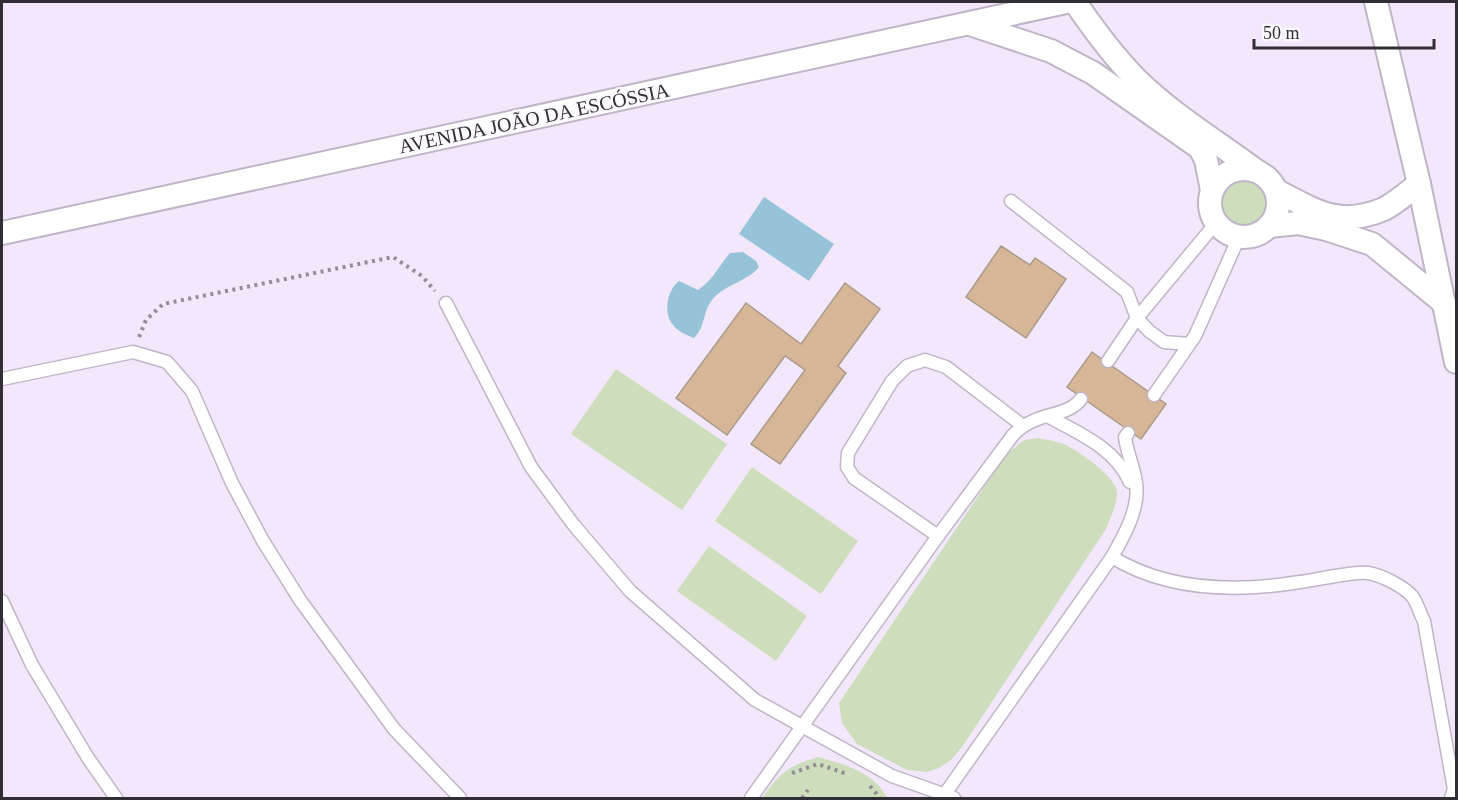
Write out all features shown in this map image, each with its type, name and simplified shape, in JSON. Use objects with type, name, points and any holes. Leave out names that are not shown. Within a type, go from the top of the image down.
[{"type":"street","name":"AVENIDA JOÃO DA ESCÓSSIA","points":[[2,233],[1066,2]]},
{"type":"street","points":[[1075,2],[1096,32],[1138,81],[1169,107],[1268,177],[1276,191],[1279,206],[1274,220],[1256,236],[1239,237],[1225,232],[1211,215],[1209,203],[1212,190],[1217,181],[1226,173],[1240,169],[1255,170]]},
{"type":"street","points":[[1376,2],[1419,184],[1456,362]]},
{"type":"street","points":[[968,24],[1051,51],[1093,73],[1200,148],[1206,160],[1212,190]]},
{"type":"street","points":[[1276,191],[1320,213],[1333,217],[1352,218],[1385,208],[1419,184]]},
{"type":"street","points":[[1269,226],[1298,223],[1326,229],[1372,244],[1444,303]]},
{"type":"lane","points":[[1011,201],[1127,292],[1137,318],[1149,332],[1164,342],[1189,344]]},
{"type":"lane","points":[[1108,361],[1137,318],[1216,223]]},
{"type":"lane","points":[[1154,395],[1189,344],[1207,311],[1239,237]]},
{"type":"lane","points":[[446,303],[531,467],[587,541],[630,591],[755,700],[892,776],[947,797],[1112,558],[1128,527],[1137,484],[1127,453],[1125,437],[1128,433]]},
{"type":"lane","points":[[2,378],[133,352],[167,362],[192,391],[232,483],[263,541],[300,600],[394,729],[459,798]]},
{"type":"lane","points":[[938,536],[854,478],[847,467],[848,453],[892,381],[907,366],[924,360],[946,367],[1023,426]]},
{"type":"lane","points":[[751,798],[993,460],[1023,426],[1066,410],[1078,404],[1081,399]]},
{"type":"lane","points":[[1047,416],[1089,439],[1113,456],[1126,472],[1136,495]]},
{"type":"lane","points":[[1112,558],[1129,568],[1181,583],[1222,588],[1294,583],[1366,572],[1384,577],[1412,597],[1424,621],[1454,789],[1451,798]]},
{"type":"lane","points":[[2,601],[32,664],[88,758],[116,798]]},
{"type":"path","points":[[133,352],[146,320],[163,304],[393,258],[422,276],[446,303]]},
{"type":"path","points":[[787,778],[802,768],[818,764],[849,775]]},
{"type":"path","points":[[864,783],[872,788],[880,798]]},
{"type":"path","points":[[802,798],[808,790]]},
{"type":"green space","points":[[1244,180],[1260,187],[1267,203],[1260,219],[1244,226],[1228,219],[1221,203],[1228,187]]},
{"type":"green space","points":[[616,369],[727,444],[682,510],[571,434]]},
{"type":"green space","points":[[1038,438],[1066,445],[1108,476],[1117,493],[1112,514],[1106,529],[962,747],[951,760],[939,768],[927,772],[907,770],[857,744],[842,723],[839,703],[1005,456],[1024,440]]},
{"type":"green space","points":[[752,467],[858,541],[821,594],[715,521]]},
{"type":"green space","points":[[709,546],[807,616],[776,661],[677,591]]},
{"type":"green space","points":[[818,757],[864,774],[878,785],[888,798],[762,798],[774,782],[792,767]]},
{"type":"water","points":[[764,197],[834,244],[809,281],[739,234]]},
{"type":"water","points":[[743,252],[756,261],[759,267],[723,290],[712,300],[694,338],[677,329],[670,320],[667,308],[669,296],[675,285],[679,281],[698,290],[712,277],[730,253]]},
{"type":"building","points":[[1001,246],[1030,265],[1035,258],[1066,279],[1026,338],[966,297]]},
{"type":"building","points":[[845,283],[880,309],[838,366],[846,373],[780,464],[751,444],[805,370],[785,356],[727,435],[676,398],[746,303],[801,344]]},
{"type":"building","points":[[1092,352],[1166,404],[1141,439],[1067,387]]}]
